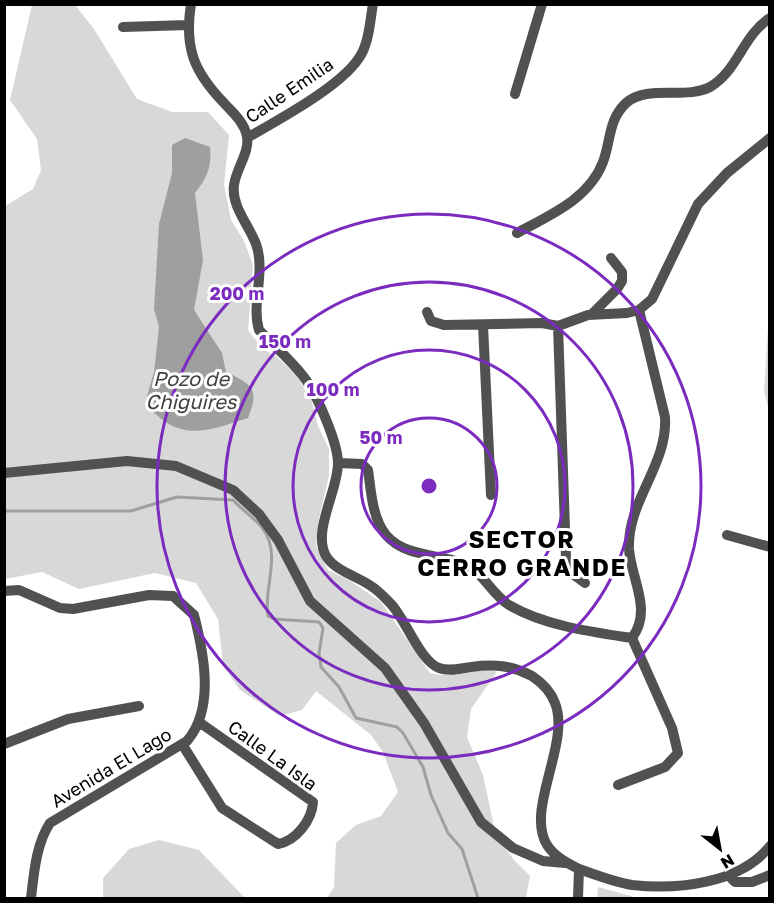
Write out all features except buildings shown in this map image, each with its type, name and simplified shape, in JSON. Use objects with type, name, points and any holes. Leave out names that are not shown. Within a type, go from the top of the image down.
[{"type":"street","points":[[191,4],[188,26],[191,55],[203,80],[241,122],[247,138],[233,186],[240,214],[256,244],[260,268],[257,324],[259,330],[304,376],[336,449],[338,463],[322,542],[326,556],[335,566],[372,586],[392,605],[429,662],[440,668],[455,670],[506,665],[536,678],[555,702],[559,719],[558,741],[544,798],[542,823],[546,843],[557,856],[579,869],[632,885],[680,885],[728,875],[744,867],[770,846]]},
{"type":"street","name":"Calle Emilia","points":[[247,138],[284,117],[343,76],[360,57],[373,4]]},
{"type":"street","points":[[515,94],[542,4]]},
{"type":"street","points":[[517,233],[574,201],[586,189],[604,159],[612,122],[628,101],[654,95],[700,91],[712,86],[722,77],[755,29],[770,18]]},
{"type":"street","points":[[123,27],[188,26]]},
{"type":"street","points":[[427,312],[434,323],[483,325],[542,323],[558,326],[591,315],[639,310],[652,299],[699,204],[726,173],[770,138]]},
{"type":"street","points":[[591,315],[622,281],[622,272],[611,258]]},
{"type":"street","points":[[618,784],[665,767],[678,753],[672,728],[632,638],[642,608],[629,549],[632,530],[641,495],[661,456],[666,435],[665,417],[639,310]]},
{"type":"street","points":[[483,325],[491,495]]},
{"type":"street","points":[[558,326],[566,558],[570,572],[585,583]]},
{"type":"street","points":[[4,473],[127,461],[176,466],[233,490],[259,514],[278,540],[310,601],[385,668],[424,723],[480,822],[513,848],[543,861],[568,863]]},
{"type":"street","points":[[338,463],[362,464],[368,470],[378,520],[387,535],[403,547],[463,564],[483,577],[508,605],[525,612],[567,626],[632,638]]},
{"type":"street","points":[[727,535],[770,547]]},
{"type":"street","name":"Avenida El Lago","points":[[4,591],[19,590],[60,608],[73,609],[149,595],[173,596],[194,615],[198,631],[205,698],[196,730],[182,744],[50,823],[42,834],[38,850],[32,898]]},
{"type":"street","points":[[4,744],[68,719],[139,706]]},
{"type":"street","name":"Calle La Isla","points":[[182,744],[222,808],[278,844],[288,843],[295,837],[312,811],[313,802],[199,722]]},
{"type":"street","points":[[578,898],[579,869]]},
{"type":"street","points":[[728,875],[735,882],[752,882],[770,875]]},
{"type":"shaded area","points":[[32,5],[75,5],[94,29],[137,99],[172,112],[208,112],[229,135],[224,184],[231,220],[244,241],[253,265],[248,330],[263,349],[277,357],[294,373],[311,398],[318,426],[329,449],[329,476],[319,518],[316,546],[328,570],[349,580],[381,602],[430,673],[449,675],[482,671],[497,672],[471,709],[467,737],[483,775],[496,836],[514,860],[530,876],[526,898],[327,898],[334,887],[336,843],[356,825],[381,816],[398,792],[383,752],[371,735],[316,691],[302,710],[280,716],[240,690],[223,665],[218,619],[196,583],[155,573],[79,589],[42,572],[5,579],[5,206],[33,189],[41,170],[37,139],[10,100]]},
{"type":"shaded area","points":[[769,312],[769,410],[764,392]]},
{"type":"shaded area","points":[[159,840],[199,850],[245,898],[103,898],[103,878],[129,849]]},
{"type":"shaded area","points":[[598,887],[638,898],[597,898]]},
{"type":"water","name":"Pozo de Chiguires","points":[[185,138],[210,147],[208,172],[195,193],[203,260],[194,310],[222,353],[226,372],[248,384],[253,394],[252,408],[248,418],[219,427],[193,431],[169,424],[157,416],[145,403],[154,372],[159,327],[154,309],[159,224],[172,173],[172,145]]},
{"type":"waterway","points":[[4,511],[131,511],[177,497],[233,500],[260,525],[268,539],[272,561],[268,616],[274,619],[319,622],[323,628],[319,653],[321,667],[339,687],[356,718],[397,727],[403,733],[423,767],[431,795],[448,833],[462,849],[478,898]]},
{"type":"district","name":"SECTOR CERRO GRANDE","points":[[522,552]]}]
